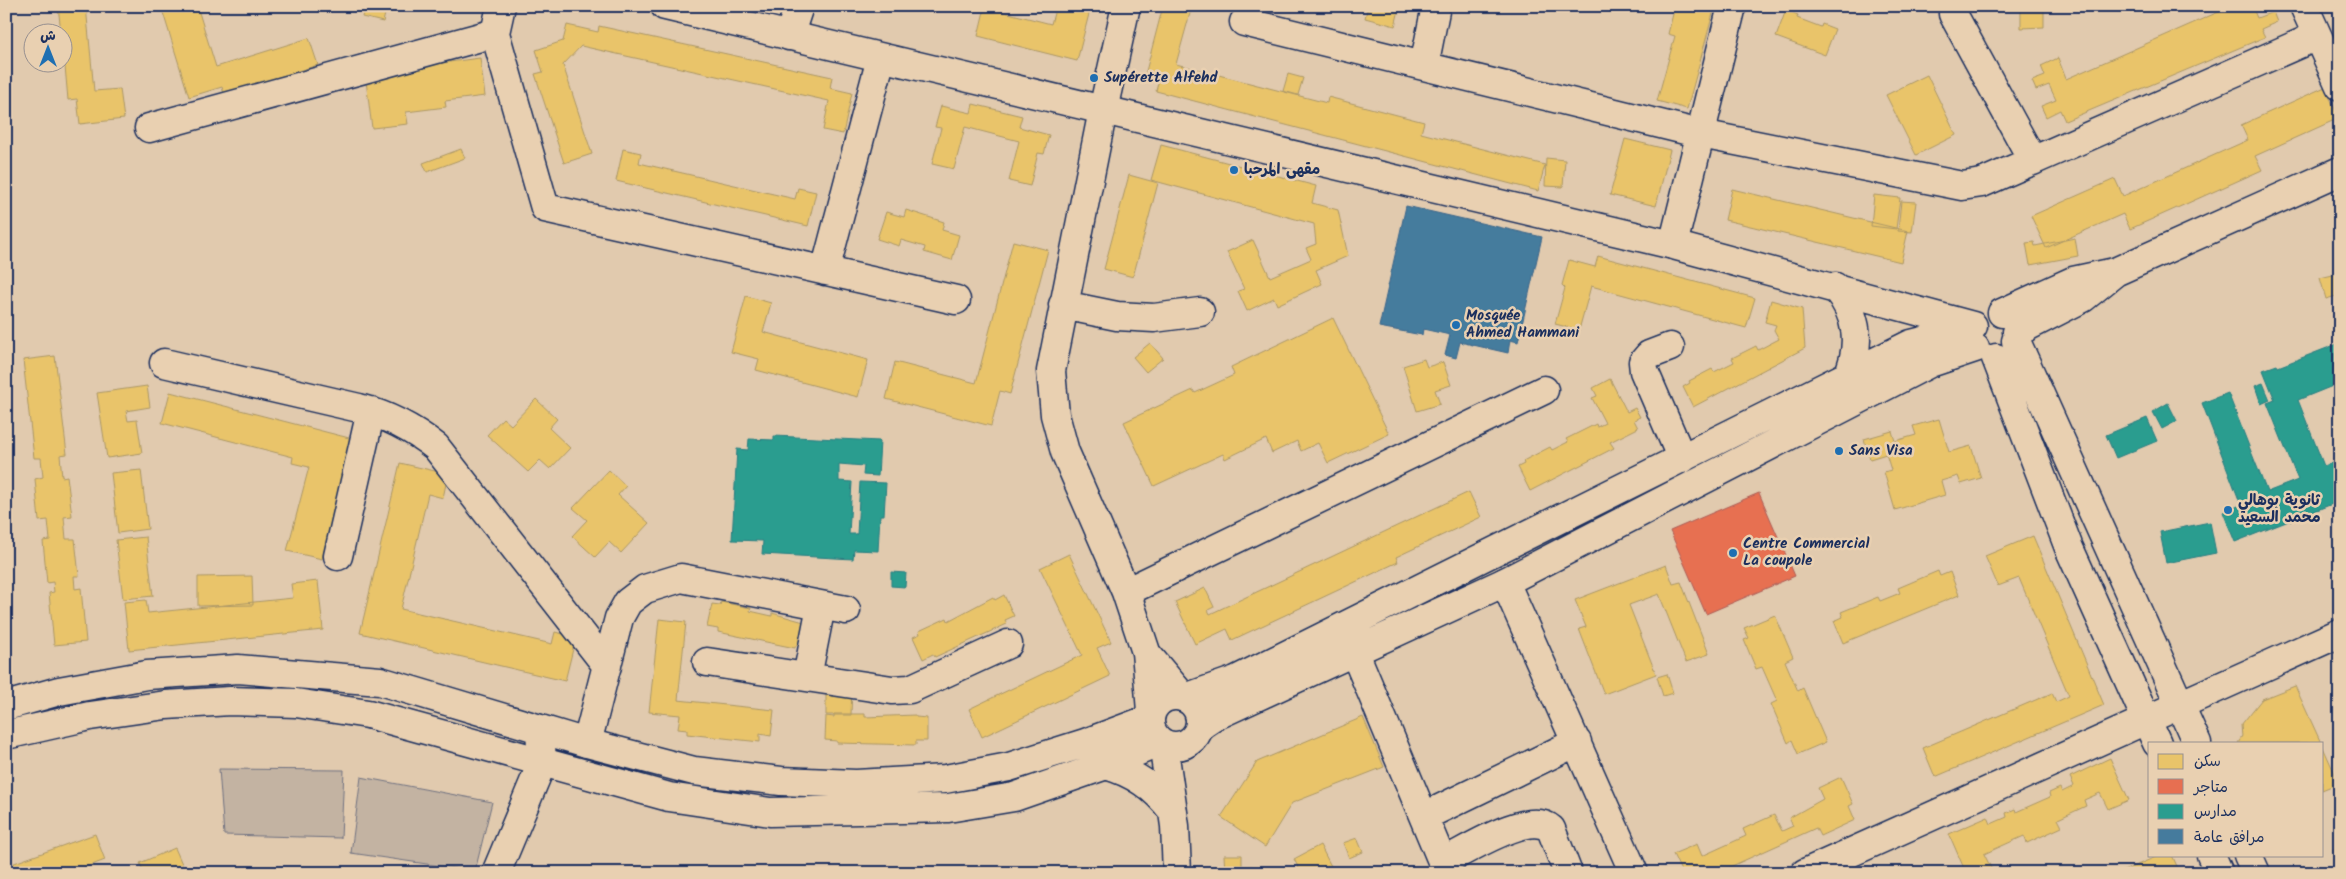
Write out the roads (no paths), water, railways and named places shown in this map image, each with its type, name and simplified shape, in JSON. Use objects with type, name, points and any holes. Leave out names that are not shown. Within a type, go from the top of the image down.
[{"type":"main road","points":[[501,6],[495,33],[545,208],[956,300]]},
{"type":"main road","points":[[665,6],[1673,245],[1835,287],[1993,335],[2180,705],[2197,742]]},
{"type":"main road","points":[[789,36],[799,6]]},
{"type":"main road","points":[[1126,6],[1103,110],[1051,371],[1056,414],[1064,452],[1126,592],[1146,652],[1156,729],[1173,818],[1178,873]]},
{"type":"main road","points":[[1424,66],[1436,6]]},
{"type":"main road","points":[[1673,245],[1732,6]]},
{"type":"main road","points":[[2304,6],[2340,86]]},
{"type":"main road","points":[[1953,14],[2033,161]]},
{"type":"main road","points":[[1244,22],[1700,134],[1962,186],[1982,183],[2317,36]]},
{"type":"main road","points":[[149,128],[495,33]]},
{"type":"main road","points":[[825,271],[881,58]]},
{"type":"main road","points":[[1156,729],[1175,747],[1215,716],[1355,653],[1504,582],[1930,363],[1993,335],[2074,281],[2115,272],[2340,171]]},
{"type":"main road","points":[[1835,287],[1851,310],[1857,338],[1853,365],[1847,378]]},
{"type":"main road","points":[[1063,305],[1116,316],[1154,318],[1200,312]]},
{"type":"main road","points":[[6,735],[90,716],[166,705],[230,701],[296,703],[368,714],[670,797],[770,812],[948,808],[1014,797],[1106,765],[1156,729],[1162,699],[1170,696],[1184,698],[1236,680],[1920,341],[1993,335]]},
{"type":"main road","points":[[1993,335],[2069,548],[2151,731]]},
{"type":"main road","points":[[1670,347],[1649,355],[1643,362],[1644,371],[1682,459]]},
{"type":"main road","points":[[164,362],[371,411],[413,429],[436,447],[607,666]]},
{"type":"main road","points":[[1126,592],[1544,390]]},
{"type":"main road","points":[[338,556],[371,411]]},
{"type":"main road","points":[[588,744],[620,618],[628,602],[645,589],[662,582],[681,578],[833,608],[807,677]]},
{"type":"main road","points":[[1504,582],[1634,873]]},
{"type":"main road","points":[[1804,873],[2151,731],[2180,705],[2340,633]]},
{"type":"main road","points":[[706,662],[892,690],[910,689],[1008,644]]},
{"type":"main road","points":[[1146,652],[1184,698],[1197,709],[1195,733],[1173,818]]},
{"type":"main road","points":[[1355,653],[1445,868],[1510,828],[1535,822],[1545,824],[1551,829],[1568,873]]},
{"type":"main road","points":[[6,706],[59,690],[148,675],[238,669],[380,681],[588,744],[694,771],[762,779],[856,784],[945,779],[1009,767],[1086,743],[1156,729]]},
{"type":"main road","points":[[496,873],[542,763],[540,728]]},
{"type":"main road","points":[[1424,816],[1577,742]]},
{"type":"main road","points":[[1106,765],[1119,768],[1143,781],[1173,818]]},
{"type":"main road","points":[[2211,856],[2219,873]]},
{"type":"main road","points":[[2248,856],[2256,873]]},
{"type":"place","name":"Supérette Alfehd","points":[[1094,78]]},
{"type":"place","name":"مقهى المرحبا","points":[[1234,170]]},
{"type":"place","name":"Mosquée Ahmed Hammani","points":[[1456,325]]},
{"type":"place","name":"Sans Visa","points":[[1839,451]]},
{"type":"place","name":"ثانوية بوهالي محمد السعيد","points":[[2228,510]]},
{"type":"place","name":"Centre Commercial La coupole","points":[[1733,553]]}]
